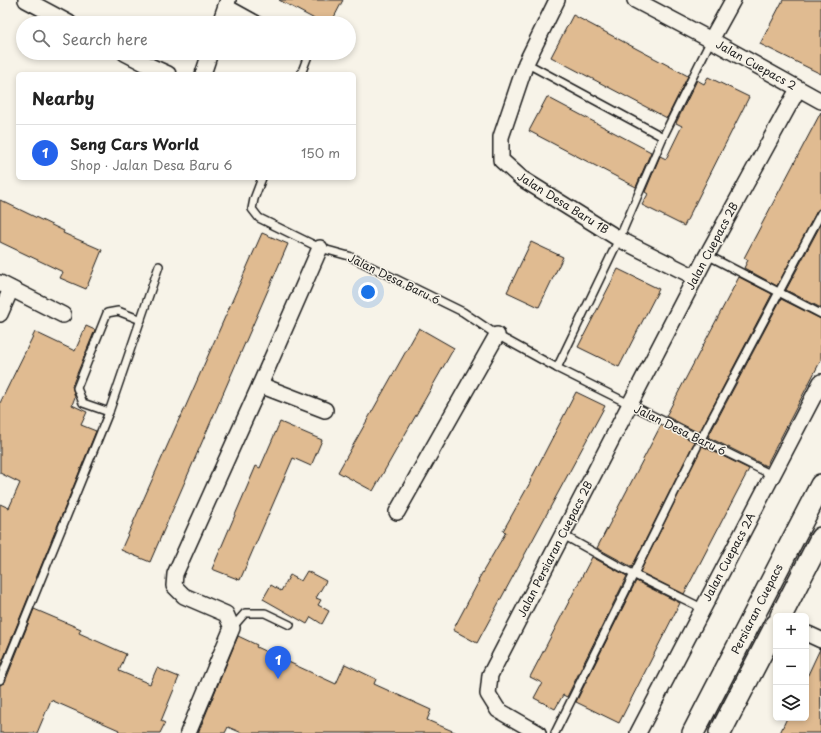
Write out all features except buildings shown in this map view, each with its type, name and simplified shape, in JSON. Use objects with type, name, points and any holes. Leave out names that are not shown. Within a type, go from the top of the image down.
[{"type":"street","points":[[26,0],[56,16]]},
{"type":"street","name":"Jalan Desa Baru 1B","points":[[557,0],[526,63],[501,137],[501,160],[520,178],[619,239],[695,277]]},
{"type":"street","name":"Jalan Cuepacs 2","points":[[635,0],[821,101]]},
{"type":"street","points":[[711,40],[733,0]]},
{"type":"street","points":[[223,16],[227,4],[245,16]]},
{"type":"street","points":[[138,60],[164,72]]},
{"type":"street","points":[[203,72],[207,60]]},
{"type":"street","name":"Jalan Cuepacs 2B","points":[[629,405],[706,255],[798,89]]},
{"type":"street","points":[[188,733],[232,628],[226,614],[184,596],[174,586],[175,574],[320,248]]},
{"type":"street","points":[[0,314],[6,286],[63,315]]},
{"type":"street","points":[[397,512],[497,335]]},
{"type":"street","name":"Jalan Cuepacs 2A","points":[[638,733],[821,382]]},
{"type":"street","points":[[260,385],[325,410]]},
{"type":"street","name":"Jalan Persiaran Cuepacs 2B","points":[[538,733],[498,710],[488,694],[490,676],[629,405]]},
{"type":"street","name":"Persiaran Cuepacs","points":[[693,733],[821,485]]},
{"type":"street","points":[[783,613],[821,538]]},
{"type":"street","points":[[720,733],[773,631]]},
{"type":"lane","points":[[557,368],[619,239],[663,137],[711,40]]},
{"type":"lane","points":[[302,72],[306,60]]},
{"type":"lane","points":[[526,63],[663,137]]},
{"type":"lane","name":"Jalan Desa Baru 6","points":[[261,180],[252,209],[259,218],[320,248],[349,256],[462,312],[497,335],[557,368],[772,475]]},
{"type":"lane","points":[[701,440],[821,213]]},
{"type":"lane","points":[[706,255],[821,314]]},
{"type":"lane","points":[[0,680],[109,412],[159,266]]},
{"type":"lane","points":[[109,412],[83,403],[77,388],[107,313],[118,311],[141,320]]},
{"type":"lane","points":[[555,733],[697,447]]},
{"type":"lane","points":[[563,535],[633,574],[702,608]]},
{"type":"lane","points":[[232,628],[245,613],[265,613],[290,624]]},
{"type":"place","name":"Seng Cars World","points":[[278,679]]}]
